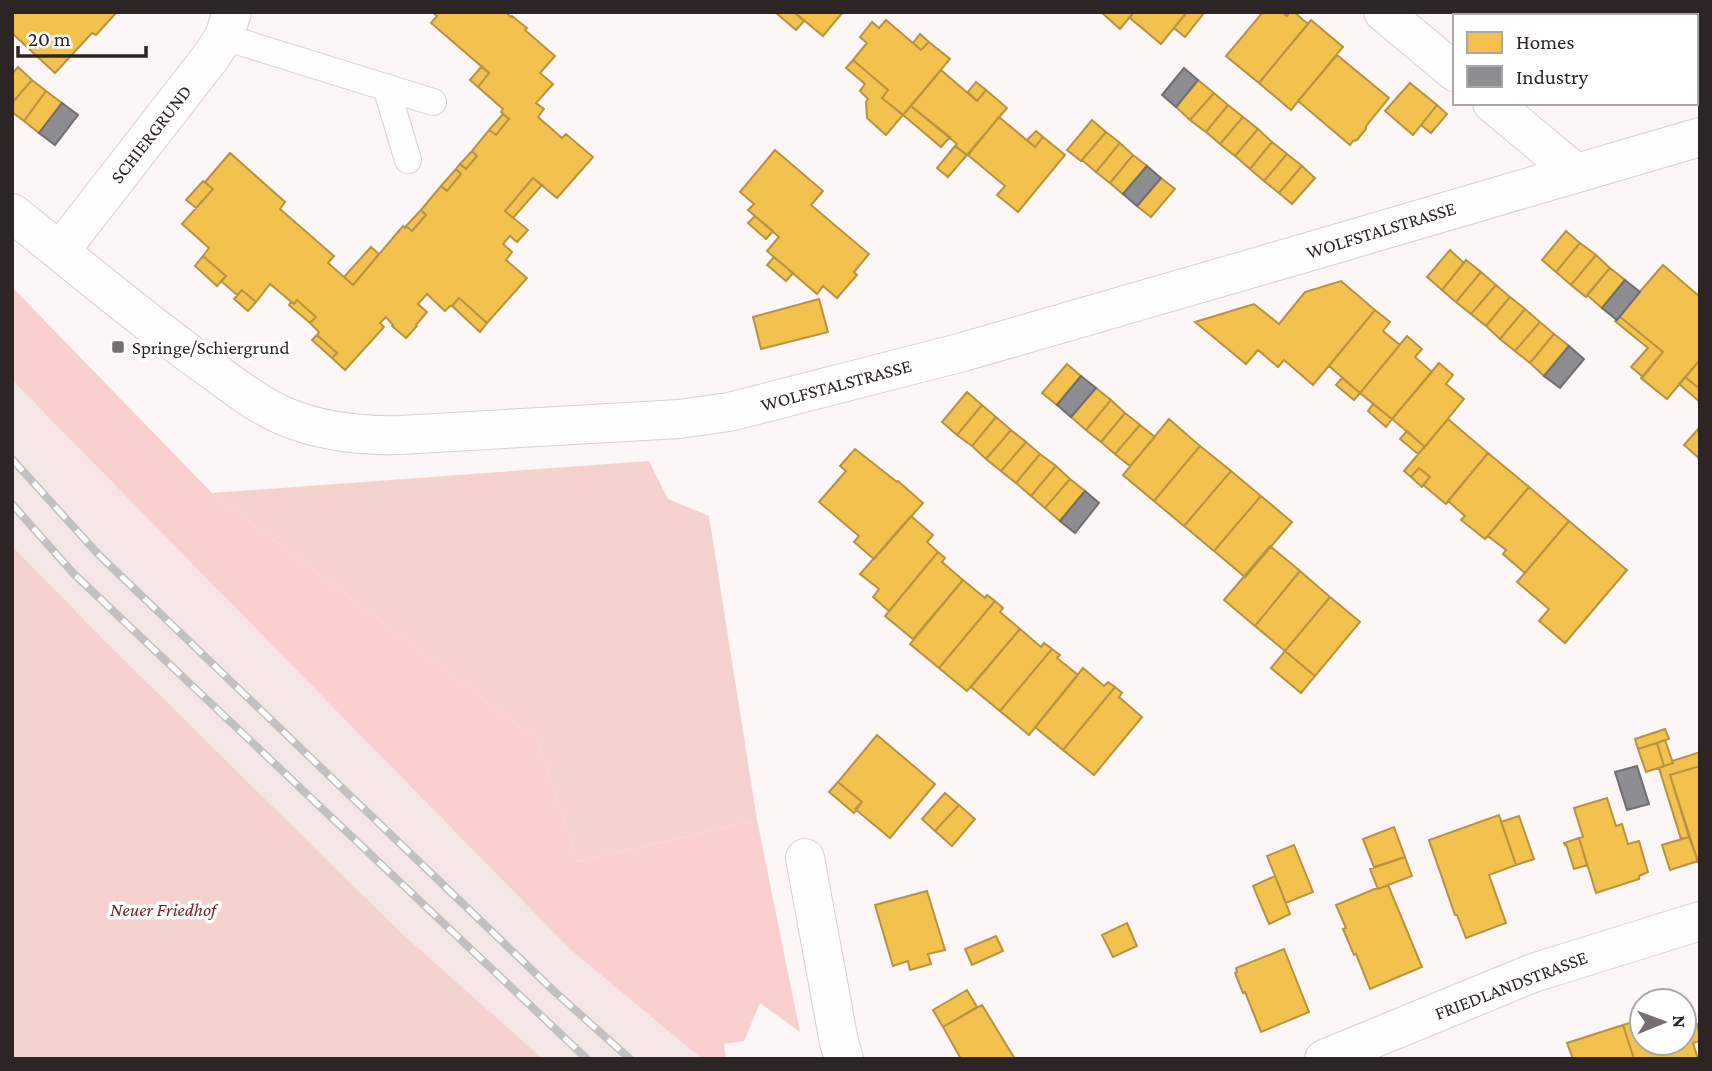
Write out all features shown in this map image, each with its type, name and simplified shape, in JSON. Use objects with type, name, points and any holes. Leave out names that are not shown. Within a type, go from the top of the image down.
[{"type":"street","points":[[1382,12],[1453,70]]},
{"type":"street","name":"SCHIERGRUND","points":[[60,251],[210,58],[228,24]]},
{"type":"street","points":[[1494,105],[1576,173]]},
{"type":"street","name":"WOLFSTALSTRASSE","points":[[12,213],[170,339],[259,403],[309,426],[339,433],[400,435],[679,419],[730,412],[976,348],[1700,137]]},
{"type":"street","points":[[805,858],[844,1059]]},
{"type":"street","name":"FRIEDLANDSTRASSE","points":[[1324,1059],[1534,973],[1700,920]]},
{"type":"lane","points":[[228,24],[386,87],[433,102]]},
{"type":"lane","points":[[386,87],[408,160]]},
{"type":"shaded area","points":[[12,287],[212,493],[536,739],[577,862],[757,820],[800,1032],[760,1003],[744,1041],[724,1044],[726,1059],[702,1059],[571,950],[12,380]]},
{"type":"shaded area","points":[[12,380],[571,950],[702,1059],[543,1059],[399,931],[12,546]]},
{"type":"green space","points":[[649,461],[668,499],[709,516],[757,820],[577,862],[536,739],[212,493]]},
{"type":"green space","name":"Neuer Friedhof","points":[[12,546],[399,931],[543,1059],[12,1059]]},
{"type":"building: Homes","points":[[12,12],[117,12],[96,35],[92,33],[55,73],[12,33]]},
{"type":"building: Homes","points":[[432,12],[505,12],[527,28],[525,30],[555,56],[540,73],[553,84],[536,103],[544,109],[538,117],[562,138],[566,134],[593,157],[557,198],[533,178],[505,211],[528,230],[517,242],[510,236],[503,244],[512,252],[506,260],[527,278],[487,323],[459,298],[445,311],[427,294],[418,304],[427,312],[406,338],[386,317],[380,323],[384,327],[345,370],[332,358],[337,353],[317,335],[319,332],[310,323],[316,317],[297,300],[294,304],[270,284],[256,302],[242,290],[237,295],[221,281],[226,276],[203,256],[209,248],[182,224],[213,189],[205,182],[230,153],[285,202],[280,209],[334,256],[328,263],[353,285],[403,226],[412,231],[426,215],[421,210],[441,186],[447,191],[461,174],[456,169],[460,164],[466,169],[477,156],[472,151],[489,130],[496,135],[509,119],[501,112],[503,109],[478,87],[489,73],[431,23],[437,16]]},
{"type":"building: Homes","points":[[775,12],[794,12],[804,21],[796,30]]},
{"type":"building: Homes","points":[[794,12],[843,12],[823,36]]},
{"type":"building: Homes","points":[[1101,12],[1134,12],[1120,29]]},
{"type":"building: Homes","points":[[1134,12],[1187,12],[1161,44],[1130,18]]},
{"type":"building: Homes","points":[[1187,12],[1204,13],[1185,37],[1174,28]]},
{"type":"building: Homes","points":[[1263,12],[1282,12],[1287,16],[1294,12],[1308,24],[1259,83],[1226,56]]},
{"type":"building: Homes","points":[[1510,12],[1598,12],[1596,14]]},
{"type":"building: Homes","points":[[886,20],[921,50],[929,42],[950,59],[903,115],[882,98],[888,90],[853,60],[867,43],[860,37],[872,22],[879,28]]},
{"type":"building: Homes","points":[[1311,20],[1343,47],[1291,110],[1259,83]]},
{"type":"building: Homes","points":[[920,34],[929,42],[921,50],[913,43]]},
{"type":"building: Homes","points":[[1337,55],[1389,98],[1357,140],[1350,145],[1298,101]]},
{"type":"building: Homes","points":[[853,60],[888,90],[882,98],[903,115],[886,135],[867,118],[868,99],[860,91],[865,84],[846,68]]},
{"type":"building: Homes","points":[[482,66],[489,73],[478,87],[470,80]]},
{"type":"building: Homes","points":[[18,67],[32,80],[12,103],[12,74]]},
{"type":"building: Homes","points":[[941,70],[977,101],[986,90],[1007,108],[967,155],[911,106]]},
{"type":"building: Homes","points":[[32,80],[46,91],[24,121],[12,112],[12,103]]},
{"type":"building: Homes","points":[[1198,80],[1214,93],[1190,120],[1176,107]]},
{"type":"building: Homes","points":[[976,82],[986,90],[977,101],[968,92]]},
{"type":"building: Homes","points":[[1410,83],[1437,105],[1413,135],[1385,111]]},
{"type":"building: Homes","points":[[46,91],[62,103],[39,133],[24,121]]},
{"type":"building: Homes","points":[[1214,93],[1228,105],[1206,132],[1190,120]]},
{"type":"building: Homes","points":[[1228,105],[1243,117],[1220,144],[1206,132]]},
{"type":"building: Homes","points":[[1437,105],[1447,114],[1431,133],[1421,125]]},
{"type":"building: Homes","points":[[911,106],[950,137],[941,147],[903,115]]},
{"type":"building: Homes","points":[[503,114],[509,119],[496,135],[489,130]]},
{"type":"building: Homes","points":[[999,117],[1035,147],[1043,137],[1065,155],[1018,212],[997,195],[1005,186],[968,155]]},
{"type":"building: Homes","points":[[1243,117],[1258,129],[1235,156],[1220,144]]},
{"type":"building: Homes","points":[[1092,120],[1106,132],[1081,161],[1067,150]]},
{"type":"building: Homes","points":[[1258,129],[1272,142],[1250,169],[1235,156]]},
{"type":"building: Homes","points":[[1036,131],[1043,137],[1035,147],[1027,140]]},
{"type":"building: Homes","points":[[1106,132],[1120,143],[1096,172],[1082,160]]},
{"type":"building: Homes","points":[[1272,142],[1287,154],[1264,181],[1250,169]]},
{"type":"building: Homes","points":[[1120,143],[1133,155],[1110,183],[1096,172]]},
{"type":"building: Homes","points":[[955,146],[967,155],[948,177],[937,168]]},
{"type":"building: Homes","points":[[775,150],[823,191],[811,205],[869,254],[854,272],[857,275],[837,298],[823,286],[817,294],[767,251],[779,237],[748,210],[754,204],[740,192]]},
{"type":"building: Homes","points":[[472,151],[477,156],[466,169],[460,164]]},
{"type":"building: Homes","points":[[1287,154],[1302,166],[1279,193],[1264,181]]},
{"type":"building: Homes","points":[[1133,155],[1147,166],[1123,194],[1110,183]]},
{"type":"building: Homes","points":[[1302,166],[1315,178],[1292,204],[1279,193]]},
{"type":"building: Homes","points":[[456,169],[461,174],[447,191],[441,186]]},
{"type":"building: Homes","points":[[533,178],[542,185],[513,218],[505,211]]},
{"type":"building: Homes","points":[[1161,178],[1175,189],[1151,217],[1137,206]]},
{"type":"building: Homes","points":[[203,181],[213,189],[196,208],[186,200]]},
{"type":"building: Homes","points":[[421,210],[426,215],[412,231],[406,226]]},
{"type":"building: Homes","points":[[755,216],[773,231],[766,239],[748,223]]},
{"type":"building: Homes","points":[[1566,231],[1580,243],[1556,272],[1542,260]]},
{"type":"building: Homes","points":[[1580,243],[1596,255],[1571,285],[1556,272]]},
{"type":"building: Homes","points":[[371,247],[379,254],[353,285],[344,277]]},
{"type":"building: Homes","points":[[1450,250],[1464,263],[1442,290],[1427,277]]},
{"type":"building: Homes","points":[[1596,255],[1610,268],[1586,297],[1571,285]]},
{"type":"building: Homes","points":[[203,256],[226,276],[217,286],[195,266]]},
{"type":"building: Homes","points":[[774,257],[793,273],[786,281],[767,265]]},
{"type":"building: Homes","points":[[1466,260],[1481,272],[1456,302],[1442,290]]},
{"type":"building: Homes","points":[[1663,265],[1700,297],[1700,360],[1667,399],[1641,378],[1663,352],[1619,316]]},
{"type":"building: Homes","points":[[1610,268],[1625,280],[1602,308],[1587,295]]},
{"type":"building: Homes","points":[[1481,272],[1496,285],[1471,314],[1456,302]]},
{"type":"building: Homes","points":[[1341,281],[1375,310],[1313,385],[1284,360],[1278,367],[1258,350],[1246,364],[1195,322],[1254,304],[1279,324],[1305,292]]},
{"type":"building: Homes","points":[[1496,285],[1510,297],[1486,326],[1471,314]]},
{"type":"building: Homes","points":[[242,290],[256,302],[248,311],[234,299]]},
{"type":"building: Homes","points":[[1510,297],[1525,309],[1500,339],[1486,326]]},
{"type":"building: Homes","points":[[459,298],[487,323],[480,332],[452,306]]},
{"type":"building: Homes","points":[[819,299],[828,332],[761,349],[753,317]]},
{"type":"building: Homes","points":[[297,300],[316,317],[310,323],[289,305]]},
{"type":"building: Homes","points":[[1525,309],[1540,322],[1515,351],[1500,339]]},
{"type":"building: Homes","points":[[1375,310],[1390,322],[1383,331],[1400,345],[1360,393],[1329,366]]},
{"type":"building: Homes","points":[[1619,316],[1663,352],[1643,377],[1631,367],[1648,348],[1615,321]]},
{"type":"building: Homes","points":[[1540,322],[1554,334],[1530,363],[1515,351]]},
{"type":"building: Homes","points":[[1554,334],[1569,346],[1544,376],[1530,363]]},
{"type":"building: Homes","points":[[317,335],[337,353],[332,358],[312,340]]},
{"type":"building: Homes","points":[[1407,336],[1422,349],[1415,357],[1432,372],[1392,419],[1360,393]]},
{"type":"building: Homes","points":[[1700,360],[1700,389],[1685,377]]},
{"type":"building: Homes","points":[[1439,363],[1453,375],[1446,384],[1464,399],[1425,447],[1392,419]]},
{"type":"building: Homes","points":[[1067,364],[1081,376],[1057,405],[1042,393]]},
{"type":"building: Homes","points":[[1685,377],[1700,389],[1700,402],[1679,384]]},
{"type":"building: Homes","points":[[1342,378],[1360,393],[1354,400],[1336,385]]},
{"type":"building: Homes","points":[[1096,388],[1111,400],[1086,430],[1071,417]]},
{"type":"building: Homes","points":[[967,392],[982,405],[957,435],[942,422]]},
{"type":"building: Homes","points":[[1111,400],[1125,413],[1101,442],[1086,430]]},
{"type":"building: Homes","points":[[1373,404],[1392,419],[1386,427],[1368,411]]},
{"type":"building: Homes","points":[[982,405],[996,417],[972,446],[957,435]]},
{"type":"building: Homes","points":[[1125,413],[1140,425],[1115,454],[1101,442]]},
{"type":"building: Homes","points":[[996,417],[1011,430],[986,459],[972,446]]},
{"type":"building: Homes","points":[[1169,419],[1200,446],[1154,501],[1123,475]]},
{"type":"building: Homes","points":[[1448,419],[1488,453],[1446,504],[1423,485],[1430,477],[1419,468],[1411,477],[1404,471]]},
{"type":"building: Homes","points":[[1140,425],[1155,437],[1130,466],[1115,454]]},
{"type":"building: Homes","points":[[1700,427],[1700,459],[1684,445]]},
{"type":"building: Homes","points":[[1011,430],[1026,442],[1001,471],[986,459]]},
{"type":"building: Homes","points":[[1407,431],[1425,447],[1418,454],[1400,439]]},
{"type":"building: Homes","points":[[1026,442],[1040,454],[1016,483],[1001,471]]},
{"type":"building: Homes","points":[[1200,446],[1231,471],[1184,526],[1154,501]]},
{"type":"building: Homes","points":[[855,449],[923,503],[874,559],[854,542],[859,536],[819,502],[846,471],[840,466]]},
{"type":"building: Homes","points":[[1488,453],[1529,487],[1485,539],[1461,520],[1465,516],[1448,501]]},
{"type":"building: Homes","points":[[1040,454],[1056,466],[1031,496],[1016,483]]},
{"type":"building: Homes","points":[[1056,466],[1070,479],[1045,508],[1031,496]]},
{"type":"building: Homes","points":[[1419,468],[1430,477],[1422,487],[1411,477]]},
{"type":"building: Homes","points":[[1231,471],[1261,496],[1214,551],[1184,526]]},
{"type":"building: Homes","points":[[1070,479],[1085,491],[1060,521],[1045,508]]},
{"type":"building: Homes","points":[[1529,487],[1569,521],[1525,573],[1503,554],[1506,550],[1488,536]]},
{"type":"building: Homes","points":[[1261,496],[1292,522],[1245,577],[1214,551]]},
{"type":"building: Homes","points":[[911,516],[933,535],[927,542],[938,552],[889,611],[873,597],[879,589],[860,574]]},
{"type":"building: Homes","points":[[1569,521],[1627,570],[1565,643],[1539,621],[1549,609],[1517,582]]},
{"type":"building: Homes","points":[[1270,546],[1300,571],[1255,626],[1224,600]]},
{"type":"building: Homes","points":[[938,552],[945,558],[942,562],[963,580],[913,639],[885,616]]},
{"type":"building: Homes","points":[[1300,571],[1330,597],[1285,651],[1255,626]]},
{"type":"building: Homes","points":[[963,580],[985,598],[987,595],[995,601],[939,668],[910,644]]},
{"type":"building: Homes","points":[[1330,597],[1360,622],[1315,676],[1285,651]]},
{"type":"building: Homes","points":[[995,601],[1003,608],[1000,612],[1020,629],[967,691],[939,668]]},
{"type":"building: Homes","points":[[1020,629],[1041,647],[1044,643],[1052,649],[1000,711],[971,687]]},
{"type":"building: Homes","points":[[1052,649],[1060,655],[1057,658],[1078,675],[1029,735],[1000,711]]},
{"type":"building: Homes","points":[[1285,651],[1315,676],[1301,693],[1271,668]]},
{"type":"building: Homes","points":[[1083,668],[1104,686],[1108,682],[1115,687],[1063,750],[1035,727]]},
{"type":"building: Homes","points":[[1115,687],[1122,693],[1119,697],[1142,717],[1094,775],[1063,750]]},
{"type":"building: Homes","points":[[1665,729],[1669,739],[1638,749],[1635,739]]},
{"type":"building: Homes","points":[[877,735],[935,784],[890,838],[855,809],[862,802],[838,782]]},
{"type":"building: Homes","points":[[1665,740],[1673,763],[1664,766],[1657,743]]},
{"type":"building: Homes","points":[[1657,743],[1664,766],[1646,772],[1638,749]]},
{"type":"building: Homes","points":[[1700,752],[1700,766],[1670,775],[1689,837],[1681,839],[1659,768]]},
{"type":"building: Homes","points":[[1700,766],[1700,862],[1698,862],[1670,775]]},
{"type":"building: Homes","points":[[838,782],[862,802],[854,813],[829,792]]},
{"type":"building: Homes","points":[[945,793],[959,805],[935,831],[922,819]]},
{"type":"building: Homes","points":[[1607,798],[1616,826],[1622,824],[1628,844],[1639,841],[1648,872],[1639,876],[1639,879],[1596,893],[1579,838],[1583,837],[1574,808]]},
{"type":"building: Homes","points":[[959,805],[975,819],[952,846],[935,831]]},
{"type":"building: Homes","points":[[1499,815],[1516,865],[1489,875],[1506,923],[1466,938],[1455,915],[1429,840]]},
{"type":"building: Homes","points":[[1519,816],[1534,859],[1516,865],[1501,822]]},
{"type":"building: Homes","points":[[1394,827],[1405,857],[1374,867],[1363,839]]},
{"type":"building: Homes","points":[[1689,837],[1698,861],[1670,870],[1662,845]]},
{"type":"building: Homes","points":[[1579,838],[1587,865],[1574,869],[1564,843]]},
{"type":"building: Homes","points":[[1294,845],[1313,892],[1286,903],[1267,856]]},
{"type":"building: Homes","points":[[1405,857],[1412,876],[1378,889],[1370,869]]},
{"type":"building: Homes","points":[[1275,876],[1290,914],[1269,924],[1253,886]]},
{"type":"building: Homes","points":[[1388,885],[1422,967],[1370,989],[1343,929],[1346,928],[1336,905]]},
{"type":"building: Homes","points":[[927,891],[945,950],[928,954],[931,964],[910,970],[908,961],[893,966],[875,905]]},
{"type":"building: Homes","points":[[1127,923],[1137,946],[1113,957],[1102,935]]},
{"type":"building: Homes","points":[[996,936],[1003,951],[972,965],[965,949]]},
{"type":"building: Homes","points":[[1284,949],[1309,1012],[1261,1032],[1235,973],[1236,968]]},
{"type":"building: Homes","points":[[967,990],[977,1007],[943,1027],[933,1010]]},
{"type":"building: Homes","points":[[982,1005],[1015,1059],[961,1059],[943,1027]]},
{"type":"building: Homes","points":[[1628,1023],[1628,1040],[1623,1025]]},
{"type":"building: Homes","points":[[1623,1025],[1628,1040],[1628,1057],[1634,1059],[1573,1059],[1567,1043]]},
{"type":"building: Homes","points":[[1633,1057],[1698,1059],[1634,1059]]},
{"type":"building: Industry","points":[[1184,68],[1198,80],[1176,107],[1162,95]]},
{"type":"building: Industry","points":[[62,103],[78,115],[55,145],[39,133]]},
{"type":"building: Industry","points":[[1147,166],[1161,178],[1137,206],[1123,194]]},
{"type":"building: Industry","points":[[1625,280],[1640,292],[1617,320],[1602,308]]},
{"type":"building: Industry","points":[[1569,346],[1584,359],[1560,388],[1544,376]]},
{"type":"building: Industry","points":[[1081,376],[1096,388],[1071,417],[1057,405]]},
{"type":"building: Industry","points":[[1085,491],[1099,503],[1075,533],[1060,521]]},
{"type":"building: Industry","points":[[1637,766],[1649,804],[1627,810],[1615,772]]},
{"type":"railway","points":[[12,459],[98,554],[555,992],[630,1059]]},
{"type":"railway","points":[[12,504],[73,573],[587,1059]]},
{"type":"place","name":"Springe/Schiergrund","points":[[118,347]]}]
